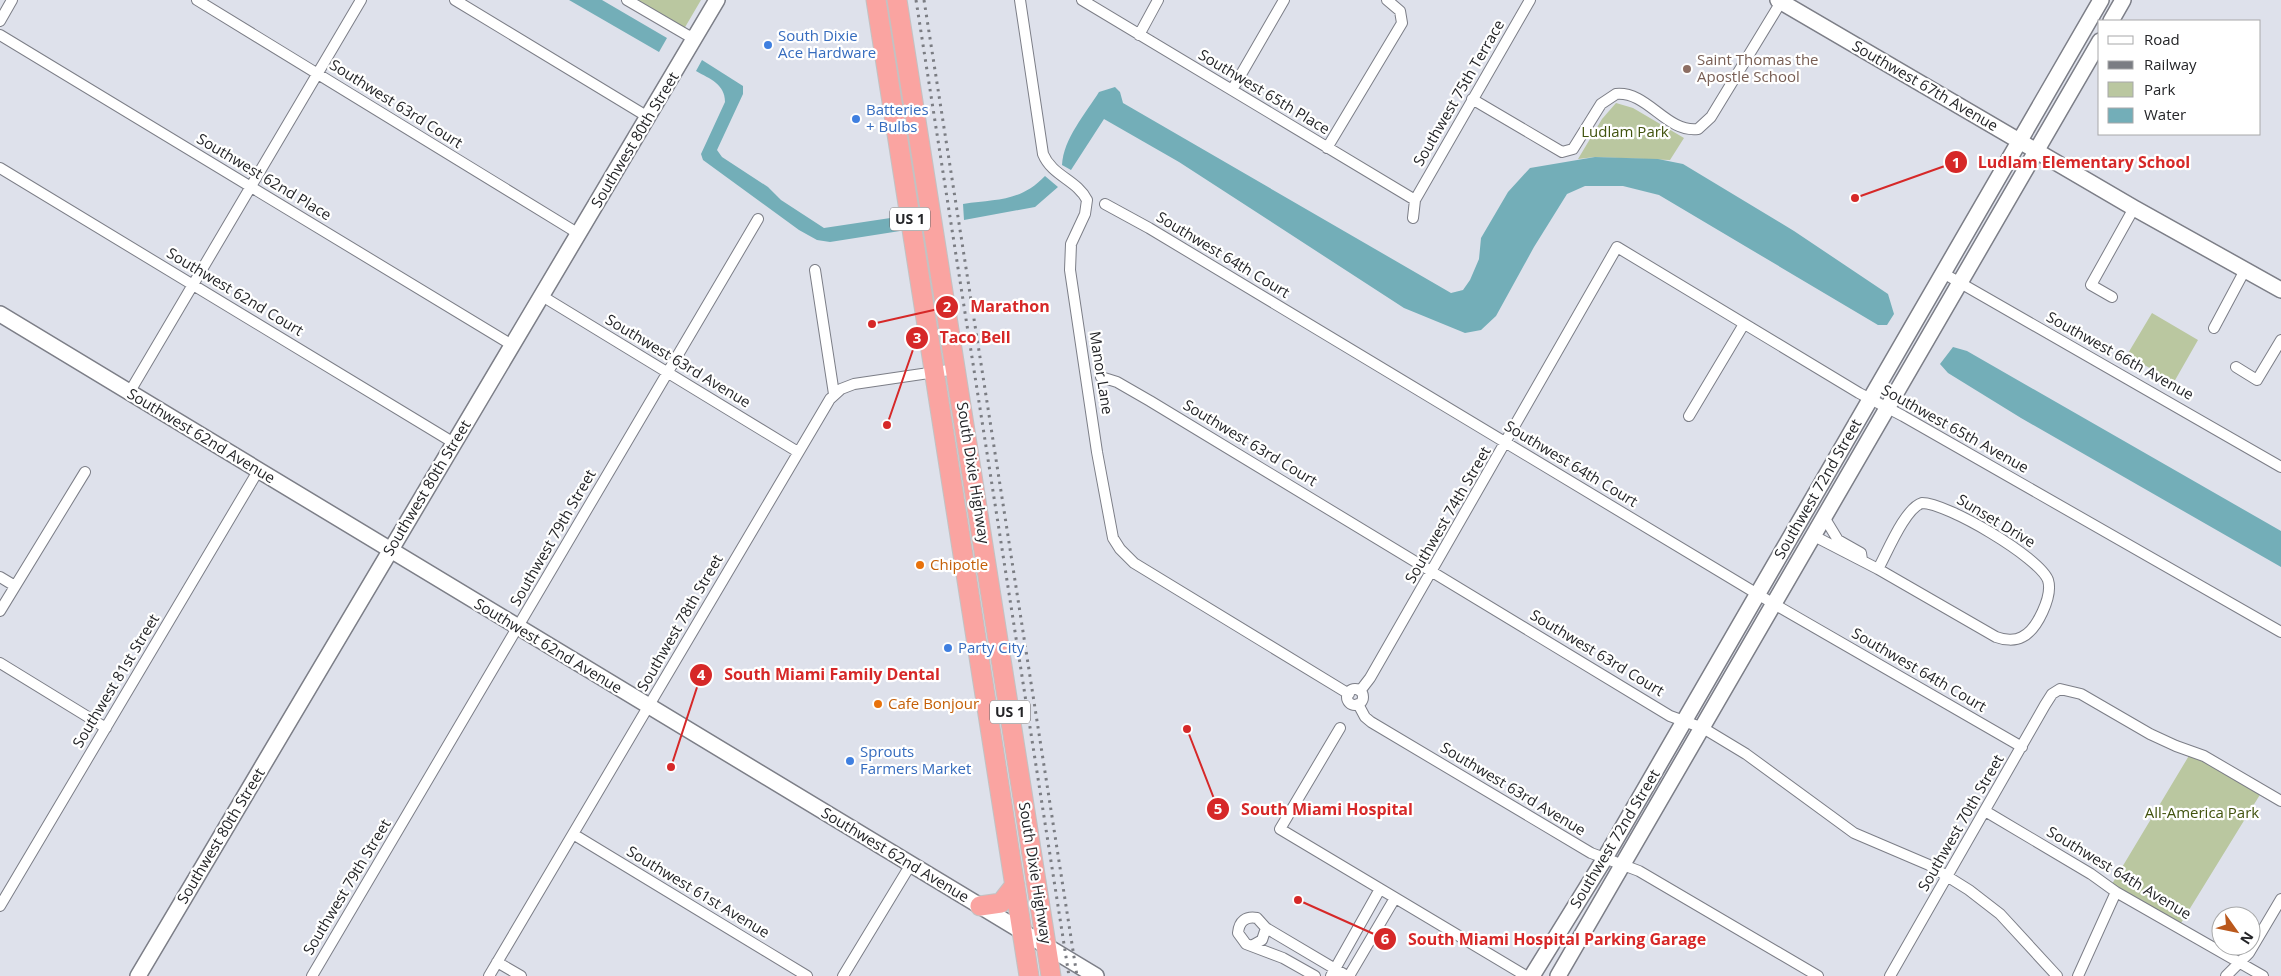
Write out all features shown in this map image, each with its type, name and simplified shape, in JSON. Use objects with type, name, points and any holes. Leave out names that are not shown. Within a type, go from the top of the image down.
[{"type":"highway","name":"South Dixie Highway","points":[[876,0],[1029,976]]},
{"type":"highway","name":"South Dixie Highway","points":[[897,0],[1051,976]]},
{"type":"highway","points":[[886,65],[900,76],[907,118],[916,130]]},
{"type":"highway","points":[[980,906],[1001,902],[1015,885]]},
{"type":"main road","name":"Southwest 80th Street","points":[[138,976],[717,0]]},
{"type":"main road","name":"Southwest 72nd Street","points":[[1532,976],[1605,858],[1685,721],[2101,0]]},
{"type":"main road","points":[[2112,20],[2123,0]]},
{"type":"main road","name":"Southwest 67th Avenue","points":[[1779,1],[2134,208],[2281,290]]},
{"type":"main road","name":"Southwest 72nd Street","points":[[1558,976],[2098,44]]},
{"type":"main road","name":"Southwest 62nd Avenue","points":[[0,314],[1096,976]]},
{"type":"street","points":[[0,21],[12,0]]},
{"type":"street","name":"Southwest 63rd Court","points":[[197,0],[579,234]]},
{"type":"street","points":[[129,393],[361,0]]},
{"type":"street","points":[[455,0],[648,117]]},
{"type":"street","points":[[627,0],[695,38]]},
{"type":"street","name":"Manor Lane","points":[[1020,0],[1042,148],[1050,167],[1081,191],[1088,203],[1072,244],[1070,270],[1110,527],[1120,549]]},
{"type":"street","name":"Southwest 65th Place","points":[[1082,0],[1415,200]]},
{"type":"street","points":[[1139,35],[1158,0]]},
{"type":"street","points":[[1232,90],[1284,0]]},
{"type":"street","points":[[1327,148],[1397,31],[1402,15],[1396,5],[1388,0]]},
{"type":"street","name":"Southwest 75th Terrace","points":[[1415,200],[1530,0]]},
{"type":"street","points":[[1472,99],[1556,150],[1565,152],[1576,146],[1601,104],[1616,94],[1634,97],[1676,124],[1694,130],[1703,126],[1711,117],[1779,1]]},
{"type":"street","name":"Southwest 62nd Place","points":[[0,35],[512,345]]},
{"type":"street","name":"Southwest 62nd Court","points":[[0,168],[454,442]]},
{"type":"street","points":[[1413,218],[1415,200]]},
{"type":"street","name":"Southwest 64th Court","points":[[1106,204],[1774,604],[2022,747]]},
{"type":"street","points":[[2112,297],[2090,285],[2134,208]]},
{"type":"street","name":"Southwest 79th Street","points":[[312,976],[758,219]]},
{"type":"street","name":"Southwest 74th Street","points":[[1360,691],[1370,678],[1433,571],[1618,247]]},
{"type":"street","name":"Southwest 65th Avenue","points":[[1618,247],[1871,399],[2281,632]]},
{"type":"street","points":[[815,270],[834,394],[854,384],[956,369]]},
{"type":"street","points":[[2214,328],[2245,270]]},
{"type":"street","name":"Southwest 66th Avenue","points":[[1943,273],[2281,467]]},
{"type":"street","name":"Southwest 63rd Avenue","points":[[542,296],[798,452]]},
{"type":"street","points":[[1689,416],[1744,324]]},
{"type":"street","points":[[2236,367],[2257,380],[2281,340]]},
{"type":"street","name":"Southwest 63rd Court","points":[[1102,377],[1144,397],[1670,716],[1703,728],[1761,763],[1854,833],[1929,865],[1948,876],[2000,914],[2057,976]]},
{"type":"street","name":"Southwest 78th Street","points":[[489,976],[834,394]]},
{"type":"street","name":"Southwest 81st Street","points":[[0,906],[258,471]]},
{"type":"street","points":[[0,611],[85,472]]},
{"type":"street","name":"Sunset Drive","points":[[1862,560],[2002,639],[2016,639],[2027,634],[2042,612],[2049,594],[2047,579],[2032,560],[1956,514],[1930,503],[1922,503],[1913,508],[1878,569]]},
{"type":"street","points":[[1814,536],[1852,557],[1862,560],[1861,553],[1836,538],[1831,525],[1824,517]]},
{"type":"street","name":"Southwest 63rd Avenue","points":[[1120,549],[1139,566],[1348,694],[1350,702],[1358,704],[1365,717],[1375,724],[1591,853],[1639,871],[1818,976]]},
{"type":"street","points":[[0,577],[15,586]]},
{"type":"street","points":[[0,663],[106,728]]},
{"type":"street","name":"Southwest 70th Street","points":[[1890,976],[2049,699],[2060,689],[2081,694],[2156,737],[2204,756],[2281,800]]},
{"type":"street","points":[[1348,694],[1353,690],[1360,691],[1363,698],[1358,704]]},
{"type":"street","points":[[1340,728],[1280,828],[1526,976]]},
{"type":"street","name":"Southwest 64th Avenue","points":[[1985,811],[2091,874],[2116,892],[2263,976]]},
{"type":"street","name":"Southwest 61st Avenue","points":[[573,834],[807,976]]},
{"type":"street","points":[[844,976],[911,864]]},
{"type":"street","points":[[1333,972],[1380,889]]},
{"type":"street","points":[[2078,976],[2116,892]]},
{"type":"street","points":[[1315,976],[1283,958],[1253,945],[1246,944],[1239,936],[1238,930],[1242,921],[1255,917],[1266,928],[1333,972],[1348,976],[1395,898]]},
{"type":"street","points":[[2226,976],[2249,953],[2281,899]]},
{"type":"street","points":[[1253,945],[1262,940],[1266,928]]},
{"type":"street","points":[[497,962],[521,976]]},
{"type":"green space","points":[[637,0],[701,0],[684,29]]},
{"type":"green space","name":"Ludlam Park","points":[[1616,103],[1633,108],[1684,138],[1670,160],[1595,157],[1578,159],[1602,119]]},
{"type":"green space","points":[[2152,313],[2198,340],[2174,382],[2127,355]]},
{"type":"green space","name":"All-America Park","points":[[2190,754],[2261,793],[2181,923],[2112,884]]},
{"type":"water","points":[[569,0],[602,0],[667,38],[659,52]]},
{"type":"water","points":[[702,60],[743,86],[743,94],[717,150],[722,157],[768,187],[781,200],[824,228],[897,217],[900,231],[830,242],[817,240],[799,230],[703,160],[701,154],[725,102],[720,86],[696,71]]},
{"type":"water","points":[[1115,87],[1120,92],[1123,103],[1451,293],[1463,290],[1470,280],[1479,259],[1481,238],[1508,192],[1530,168],[1595,157],[1658,159],[1683,164],[1794,231],[1888,294],[1894,314],[1887,325],[1878,325],[1659,195],[1623,186],[1585,186],[1567,194],[1534,247],[1496,316],[1481,330],[1465,333],[1404,308],[1179,162],[1104,119],[1071,170],[1062,165],[1066,146],[1082,117],[1099,92]]},
{"type":"water","points":[[1045,176],[1058,187],[1035,207],[964,220],[963,204],[997,200],[1017,195],[1026,191]]},
{"type":"water","points":[[1953,347],[1967,351],[2281,531],[2281,567],[2021,418],[1948,373],[1940,364]]},
{"type":"railway","points":[[916,0],[1069,976]]},
{"type":"railway","points":[[924,0],[1077,976]]},
{"type":"place","name":"South Dixie Ace Hardware","points":[[768,45]]},
{"type":"place","name":"Saint Thomas the Apostle School","points":[[1687,69]]},
{"type":"place","name":"Batteries + Bulbs","points":[[856,119]]},
{"type":"place","name":"Ludlam Elementary School","points":[[1855,198]]},
{"type":"place","name":"Marathon","points":[[872,324]]},
{"type":"place","name":"Taco Bell","points":[[887,425]]},
{"type":"place","name":"Chipotle","points":[[920,565]]},
{"type":"place","name":"Party City","points":[[948,648]]},
{"type":"place","name":"Cafe Bonjour","points":[[878,704]]},
{"type":"place","name":"South Miami Hospital","points":[[1187,729]]},
{"type":"place","name":"Sprouts Farmers Market","points":[[850,761]]},
{"type":"place","name":"South Miami Family Dental","points":[[671,767]]},
{"type":"place","name":"South Miami Hospital Parking Garage","points":[[1298,900]]}]
